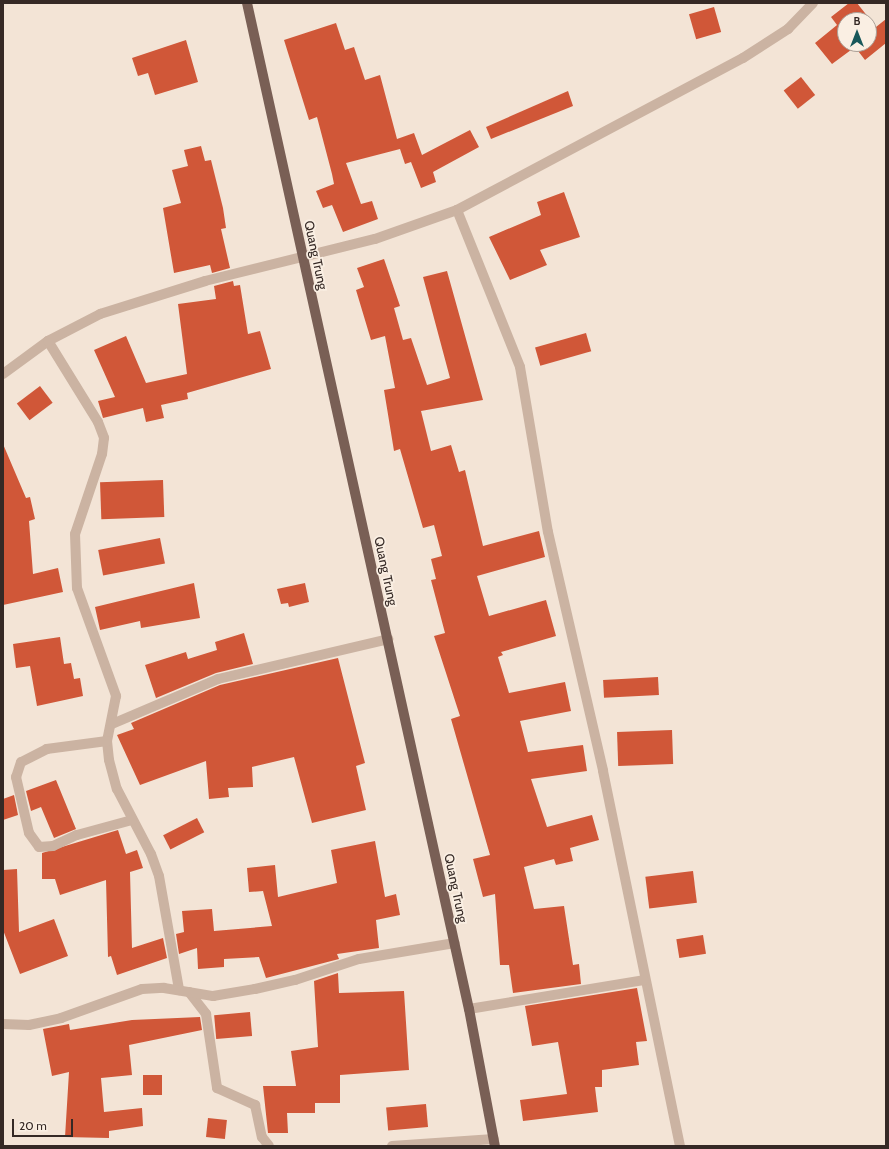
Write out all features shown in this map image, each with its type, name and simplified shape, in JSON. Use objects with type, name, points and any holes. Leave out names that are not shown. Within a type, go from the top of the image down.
[{"type":"main road","name":"Quang Trung","points":[[248,3],[455,943],[494,1142]]},
{"type":"street","points":[[3,374],[48,341],[118,307],[205,281],[257,271],[303,255],[375,239],[457,210],[743,58],[788,29],[812,3]]},
{"type":"street","points":[[457,210],[520,367],[541,494],[603,771],[644,980],[680,1146]]},
{"type":"street","points":[[48,341],[98,422],[104,438],[102,454],[82,507],[74,556],[83,613],[116,696],[112,724],[107,741],[117,789],[151,854],[159,876],[184,991],[206,1014],[217,1088],[255,1105],[262,1137],[269,1146]]},
{"type":"street","points":[[112,724],[218,679],[388,639]]},
{"type":"street","points":[[107,741],[47,749],[21,762],[16,776],[29,833],[39,846],[53,846],[77,835],[132,820]]},
{"type":"street","points":[[3,1024],[29,1025],[61,1018],[142,989],[184,991],[213,996],[255,989],[295,980],[359,959],[455,943]]},
{"type":"street","points":[[469,1009],[644,980]]},
{"type":"street","points":[[392,1146],[494,1142]]},
{"type":"building","points":[[849,3],[857,3],[864,12],[837,12]]},
{"type":"building","points":[[714,7],[721,32],[696,39],[689,14]]},
{"type":"building","points":[[837,12],[837,25],[831,17]]},
{"type":"building","points":[[886,19],[886,43],[877,50],[877,26]]},
{"type":"building","points":[[336,23],[345,50],[354,47],[365,80],[380,75],[397,139],[414,133],[422,155],[470,130],[479,147],[433,172],[436,182],[421,188],[411,162],[405,164],[400,149],[346,163],[361,204],[372,201],[378,219],[343,232],[332,205],[323,208],[316,191],[334,184],[332,174],[317,117],[309,120],[284,40]]},
{"type":"building","points":[[837,25],[837,52],[848,52],[832,64],[815,43]]},
{"type":"building","points":[[186,40],[198,82],[155,95],[148,73],[138,76],[132,58]]},
{"type":"building","points":[[859,52],[875,52],[865,60]]},
{"type":"building","points":[[801,77],[815,95],[798,109],[784,91]]},
{"type":"building","points":[[568,91],[573,106],[491,139],[486,127]]},
{"type":"building","points":[[201,146],[205,161],[211,160],[223,208],[226,228],[221,229],[230,268],[212,273],[210,265],[174,273],[163,208],[181,203],[172,170],[188,166],[184,150]]},
{"type":"building","points":[[564,192],[580,237],[540,250],[547,265],[510,280],[489,237],[541,215],[537,202]]},
{"type":"building","points":[[384,259],[400,306],[394,308],[403,340],[411,338],[427,385],[450,378],[423,277],[447,271],[483,400],[421,411],[431,451],[451,445],[459,472],[465,470],[483,546],[539,531],[545,557],[477,576],[489,616],[546,600],[556,636],[501,652],[503,655],[498,657],[509,693],[565,682],[571,711],[520,721],[528,752],[583,745],[587,771],[531,779],[547,827],[592,815],[599,840],[570,848],[573,861],[556,865],[554,859],[524,867],[534,909],[564,906],[573,965],[579,964],[581,984],[513,993],[509,965],[500,965],[495,894],[483,897],[473,859],[490,855],[451,719],[460,716],[434,636],[445,633],[431,580],[436,579],[431,559],[442,556],[434,525],[423,528],[400,449],[394,451],[384,390],[395,388],[385,336],[371,340],[356,290],[364,287],[357,268]]},
{"type":"building","points":[[233,281],[234,286],[240,285],[248,334],[260,331],[271,369],[187,393],[188,399],[161,405],[164,418],[146,422],[143,408],[103,418],[98,401],[115,397],[94,350],[126,336],[146,383],[187,374],[178,304],[216,299],[214,286]]},
{"type":"building","points":[[586,333],[591,351],[540,366],[535,348]]},
{"type":"building","points":[[40,386],[53,403],[29,420],[17,403]]},
{"type":"building","points":[[3,444],[26,498],[30,497],[35,519],[29,521],[33,574],[58,568],[63,592],[3,605]]},
{"type":"building","points":[[163,480],[164,517],[101,519],[100,482]]},
{"type":"building","points":[[160,538],[165,564],[103,576],[98,550]]},
{"type":"building","points":[[194,583],[200,618],[141,628],[140,621],[100,630],[95,607]]},
{"type":"building","points":[[305,583],[309,602],[289,607],[288,603],[281,604],[277,589]]},
{"type":"building","points":[[244,633],[253,664],[216,673],[156,698],[145,665],[186,652],[188,659],[217,650],[215,642]]},
{"type":"building","points":[[60,637],[64,664],[71,663],[74,679],[80,678],[83,696],[37,706],[30,666],[16,668],[13,644]]},
{"type":"building","points":[[338,658],[365,763],[356,766],[366,810],[312,823],[294,757],[252,767],[253,787],[228,788],[229,797],[209,799],[206,761],[140,785],[117,735],[134,729],[131,723],[220,685]]},
{"type":"building","points":[[658,677],[659,695],[604,698],[603,680]]},
{"type":"building","points":[[672,730],[673,764],[618,766],[617,732]]},
{"type":"building","points":[[56,780],[76,829],[54,838],[41,807],[31,811],[26,791]]},
{"type":"building","points":[[14,795],[18,815],[3,820],[3,799]]},
{"type":"building","points":[[197,818],[204,832],[170,850],[163,835]]},
{"type":"building","points":[[118,830],[126,854],[137,850],[143,868],[130,872],[132,948],[163,938],[167,958],[117,975],[111,956],[108,957],[106,880],[60,895],[55,879],[42,879],[42,853]]},
{"type":"building","points":[[375,841],[385,897],[396,894],[400,915],[376,920],[379,948],[337,954],[339,959],[266,978],[259,957],[224,959],[224,967],[198,969],[197,948],[179,954],[176,934],[184,932],[182,911],[212,909],[214,931],[272,926],[263,891],[249,892],[247,868],[275,865],[278,897],[337,883],[331,850]]},
{"type":"building","points":[[17,869],[19,932],[54,919],[68,956],[20,974],[3,930],[3,870]]},
{"type":"building","points":[[693,871],[697,903],[649,909],[645,877]]},
{"type":"building","points":[[703,935],[706,954],[679,958],[676,939]]},
{"type":"building","points":[[338,973],[339,993],[404,991],[409,1070],[340,1075],[340,1103],[315,1103],[315,1113],[287,1113],[288,1133],[268,1133],[263,1086],[296,1086],[291,1051],[318,1047],[314,981]]},
{"type":"building","points":[[637,988],[647,1041],[636,1042],[639,1065],[602,1070],[602,1087],[595,1087],[598,1112],[523,1121],[520,1100],[567,1094],[558,1042],[532,1046],[525,1006]]},
{"type":"building","points":[[250,1012],[252,1036],[216,1039],[214,1015]]},
{"type":"building","points":[[200,1017],[202,1030],[129,1045],[132,1075],[101,1078],[104,1112],[142,1108],[143,1126],[109,1131],[109,1138],[65,1137],[69,1072],[52,1076],[43,1029],[69,1024],[70,1030],[132,1020]]},
{"type":"building","points":[[143,1075],[162,1075],[162,1095],[143,1095]]},
{"type":"building","points":[[426,1104],[428,1127],[388,1130],[386,1107]]},
{"type":"building","points":[[208,1118],[227,1120],[225,1139],[206,1137]]}]
